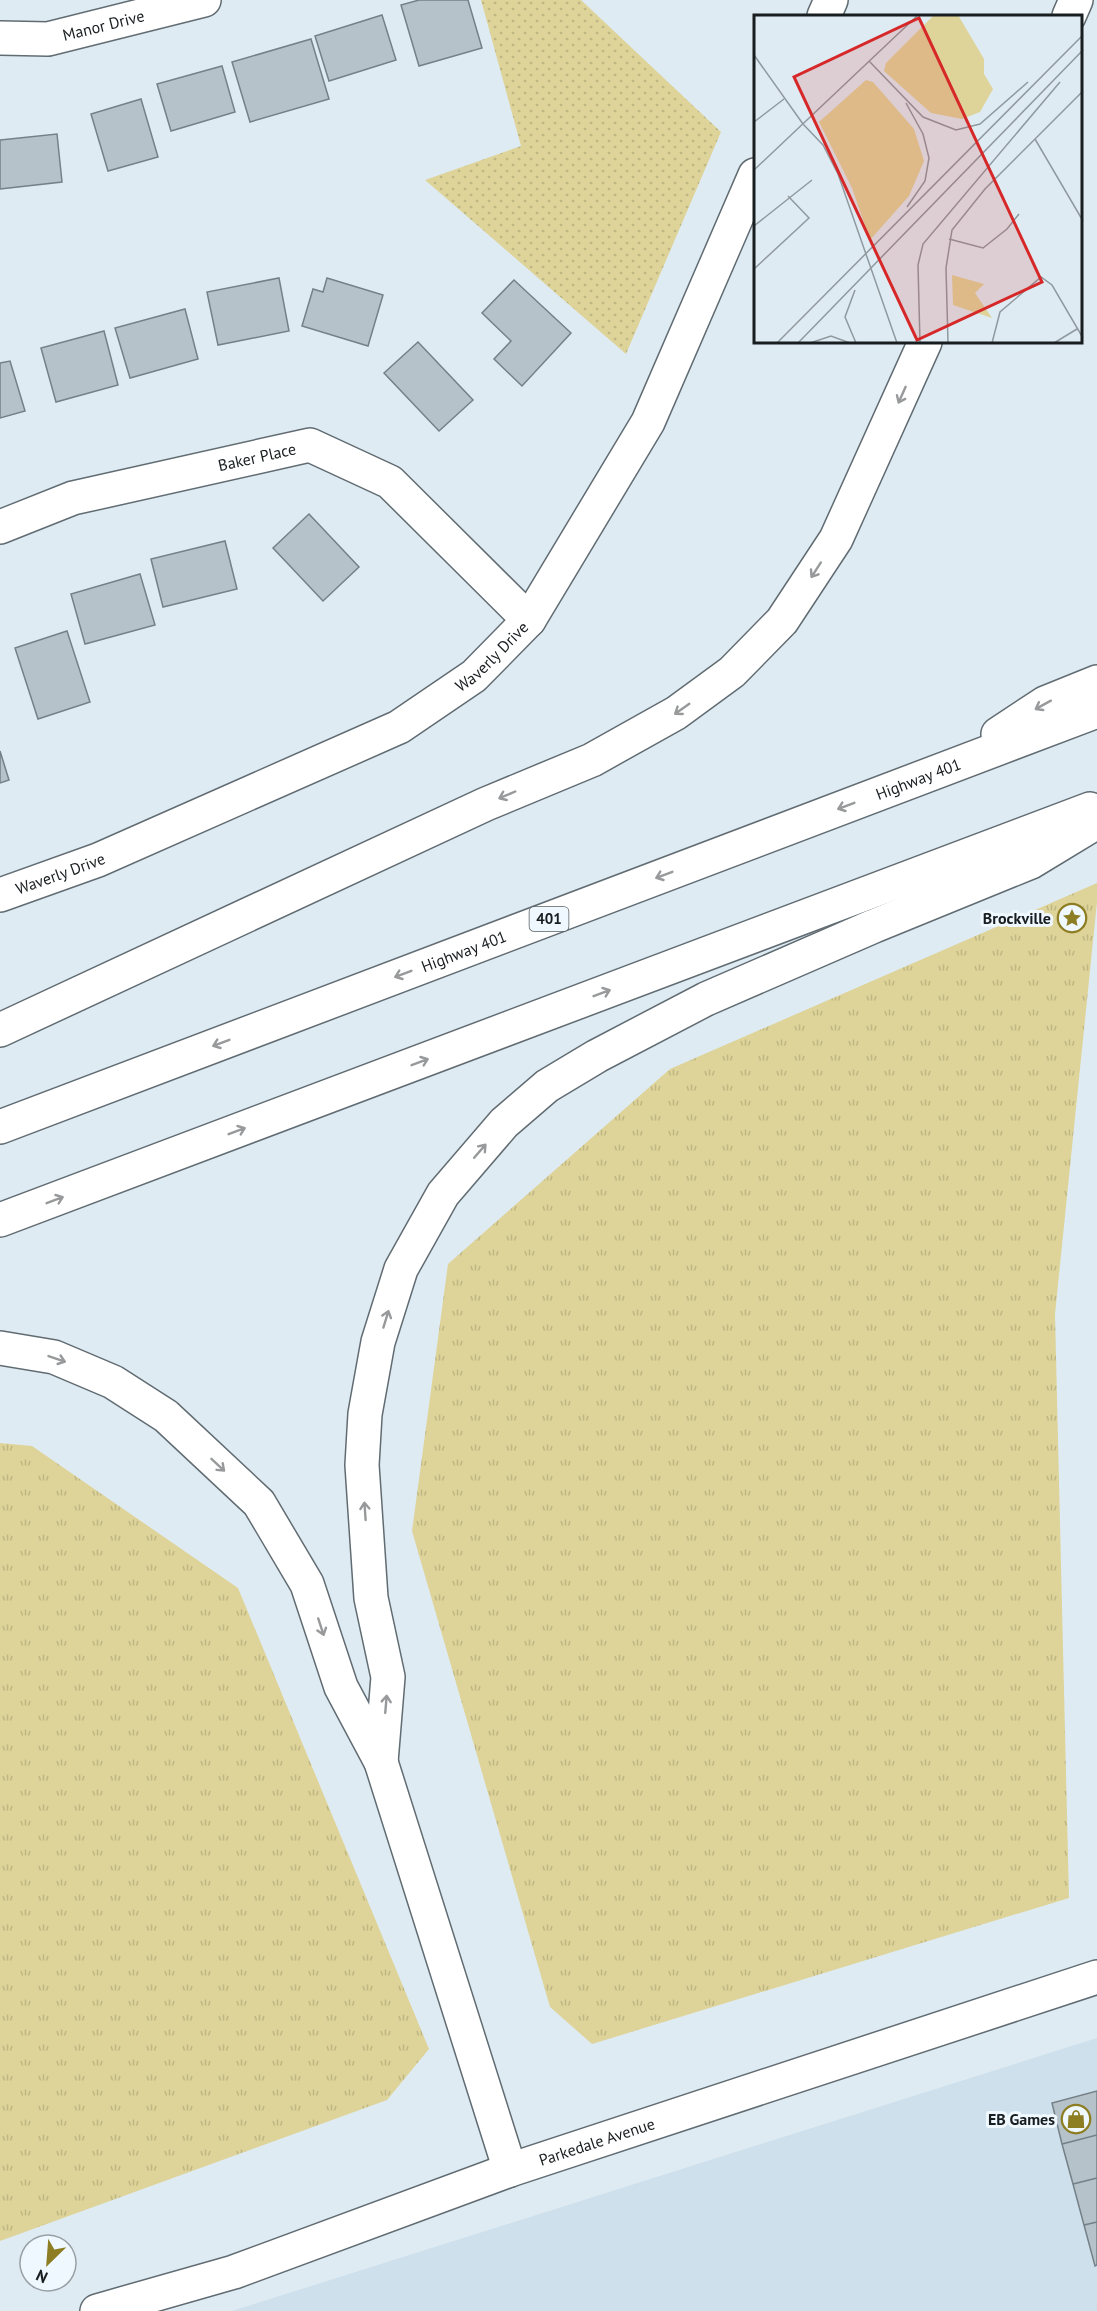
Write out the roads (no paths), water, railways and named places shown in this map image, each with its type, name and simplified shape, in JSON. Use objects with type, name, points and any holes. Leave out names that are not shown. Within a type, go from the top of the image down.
[{"type":"main road","name":"Manor Drive","points":[[0,38],[48,39],[204,0]]},
{"type":"main road","points":[[824,15],[831,0]]},
{"type":"main road","points":[[1069,15],[1076,0]]},
{"type":"main road","name":"Waverly Drive","points":[[0,896],[98,860],[399,727],[474,676],[529,620],[648,422],[754,177]]},
{"type":"main road","points":[[0,1030],[486,804],[592,760],[676,713],[732,672],[782,621],[836,540],[925,344]]},
{"type":"main road","name":"Baker Place","points":[[0,527],[73,498],[310,445],[390,482],[529,620]]},
{"type":"main road","points":[[949,767],[1045,703],[1097,682]]},
{"type":"main road","name":"Highway 401","points":[[0,1127],[1097,711]]},
{"type":"main road","points":[[0,1220],[1097,806]]},
{"type":"main road","points":[[381,1762],[388,1677],[371,1598],[362,1465],[365,1414],[378,1342],[401,1269],[443,1194],[504,1123],[547,1086],[597,1056],[706,999],[874,926],[1031,862],[1097,822]]},
{"type":"main road","points":[[0,1348],[54,1357],[112,1382],[166,1416],[259,1503],[307,1584],[341,1688],[381,1762],[510,2170]]},
{"type":"main road","name":"Parkedale Avenue","points":[[97,2311],[234,2272],[510,2170],[1097,1977]]},
{"type":"place","name":"Brockville","points":[[1072,918]]},
{"type":"place","name":"EB Games","points":[[1076,2119]]}]
